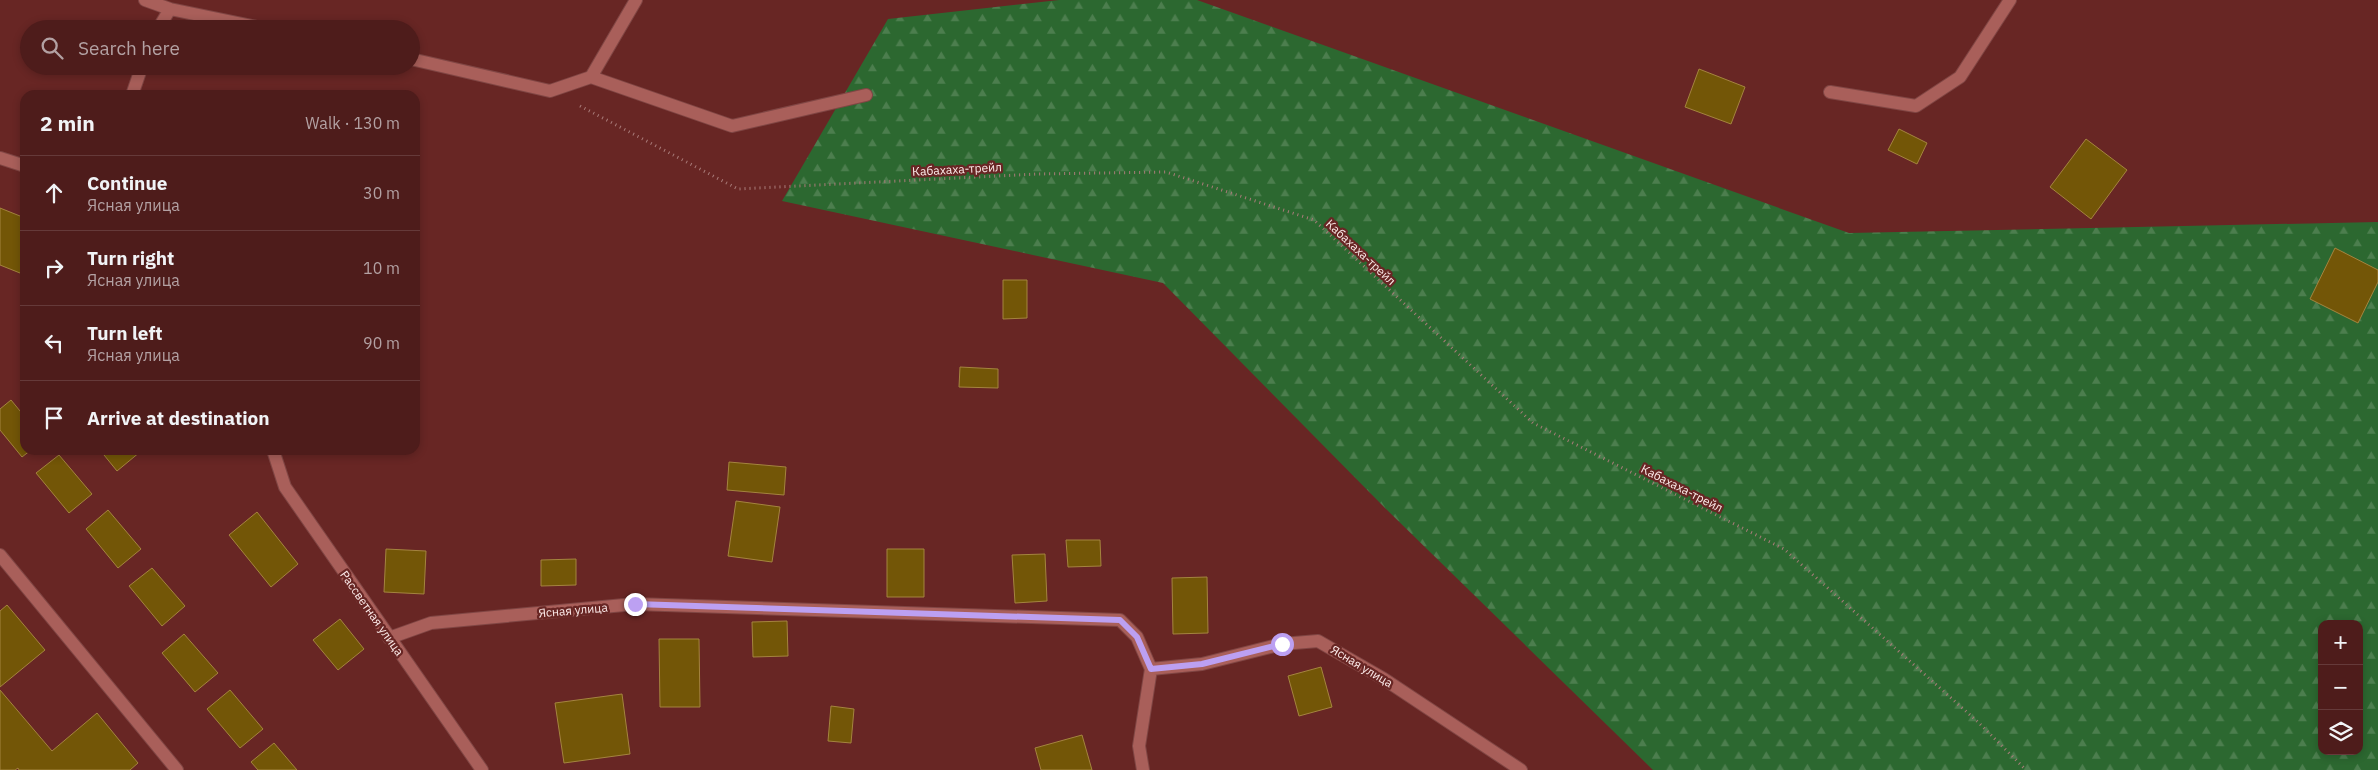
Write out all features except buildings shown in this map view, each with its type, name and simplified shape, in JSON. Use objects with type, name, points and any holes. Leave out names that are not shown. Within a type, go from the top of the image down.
[{"type":"street","points":[[145,0],[170,9],[223,20]]},
{"type":"street","points":[[591,77],[636,0]]},
{"type":"street","points":[[1830,92],[1916,106],[1960,77],[2010,0]]},
{"type":"street","points":[[163,20],[170,9]]},
{"type":"street","points":[[420,61],[550,91],[591,77],[732,126],[866,95]]},
{"type":"street","points":[[134,90],[139,75]]},
{"type":"street","points":[[0,158],[20,164]]},
{"type":"street","name":"Рассветная улица","points":[[275,455],[285,487],[482,770]]},
{"type":"street","points":[[0,555],[177,770]]},
{"type":"street","name":"Ясная улица","points":[[390,638],[431,623],[635,604],[1120,620],[1137,637],[1151,669],[1202,664],[1282,644],[1318,641],[1384,679],[1521,770]]},
{"type":"street","points":[[1143,770],[1139,746],[1151,669]]},
{"type":"path","name":"Кабахаха-трейл","points":[[550,91],[738,189],[1037,174],[1166,172],[1314,220],[1533,423],[1784,549],[1978,722],[2026,770]]},
{"type":"green space","points":[[1059,0],[1197,0],[1849,233],[2378,222],[2378,770],[1653,770],[1385,508],[1163,283],[782,201],[888,19]]},
{"type":"route","points":[[635,604],[1120,620],[1137,637],[1151,669],[1202,664],[1282,644]]}]
